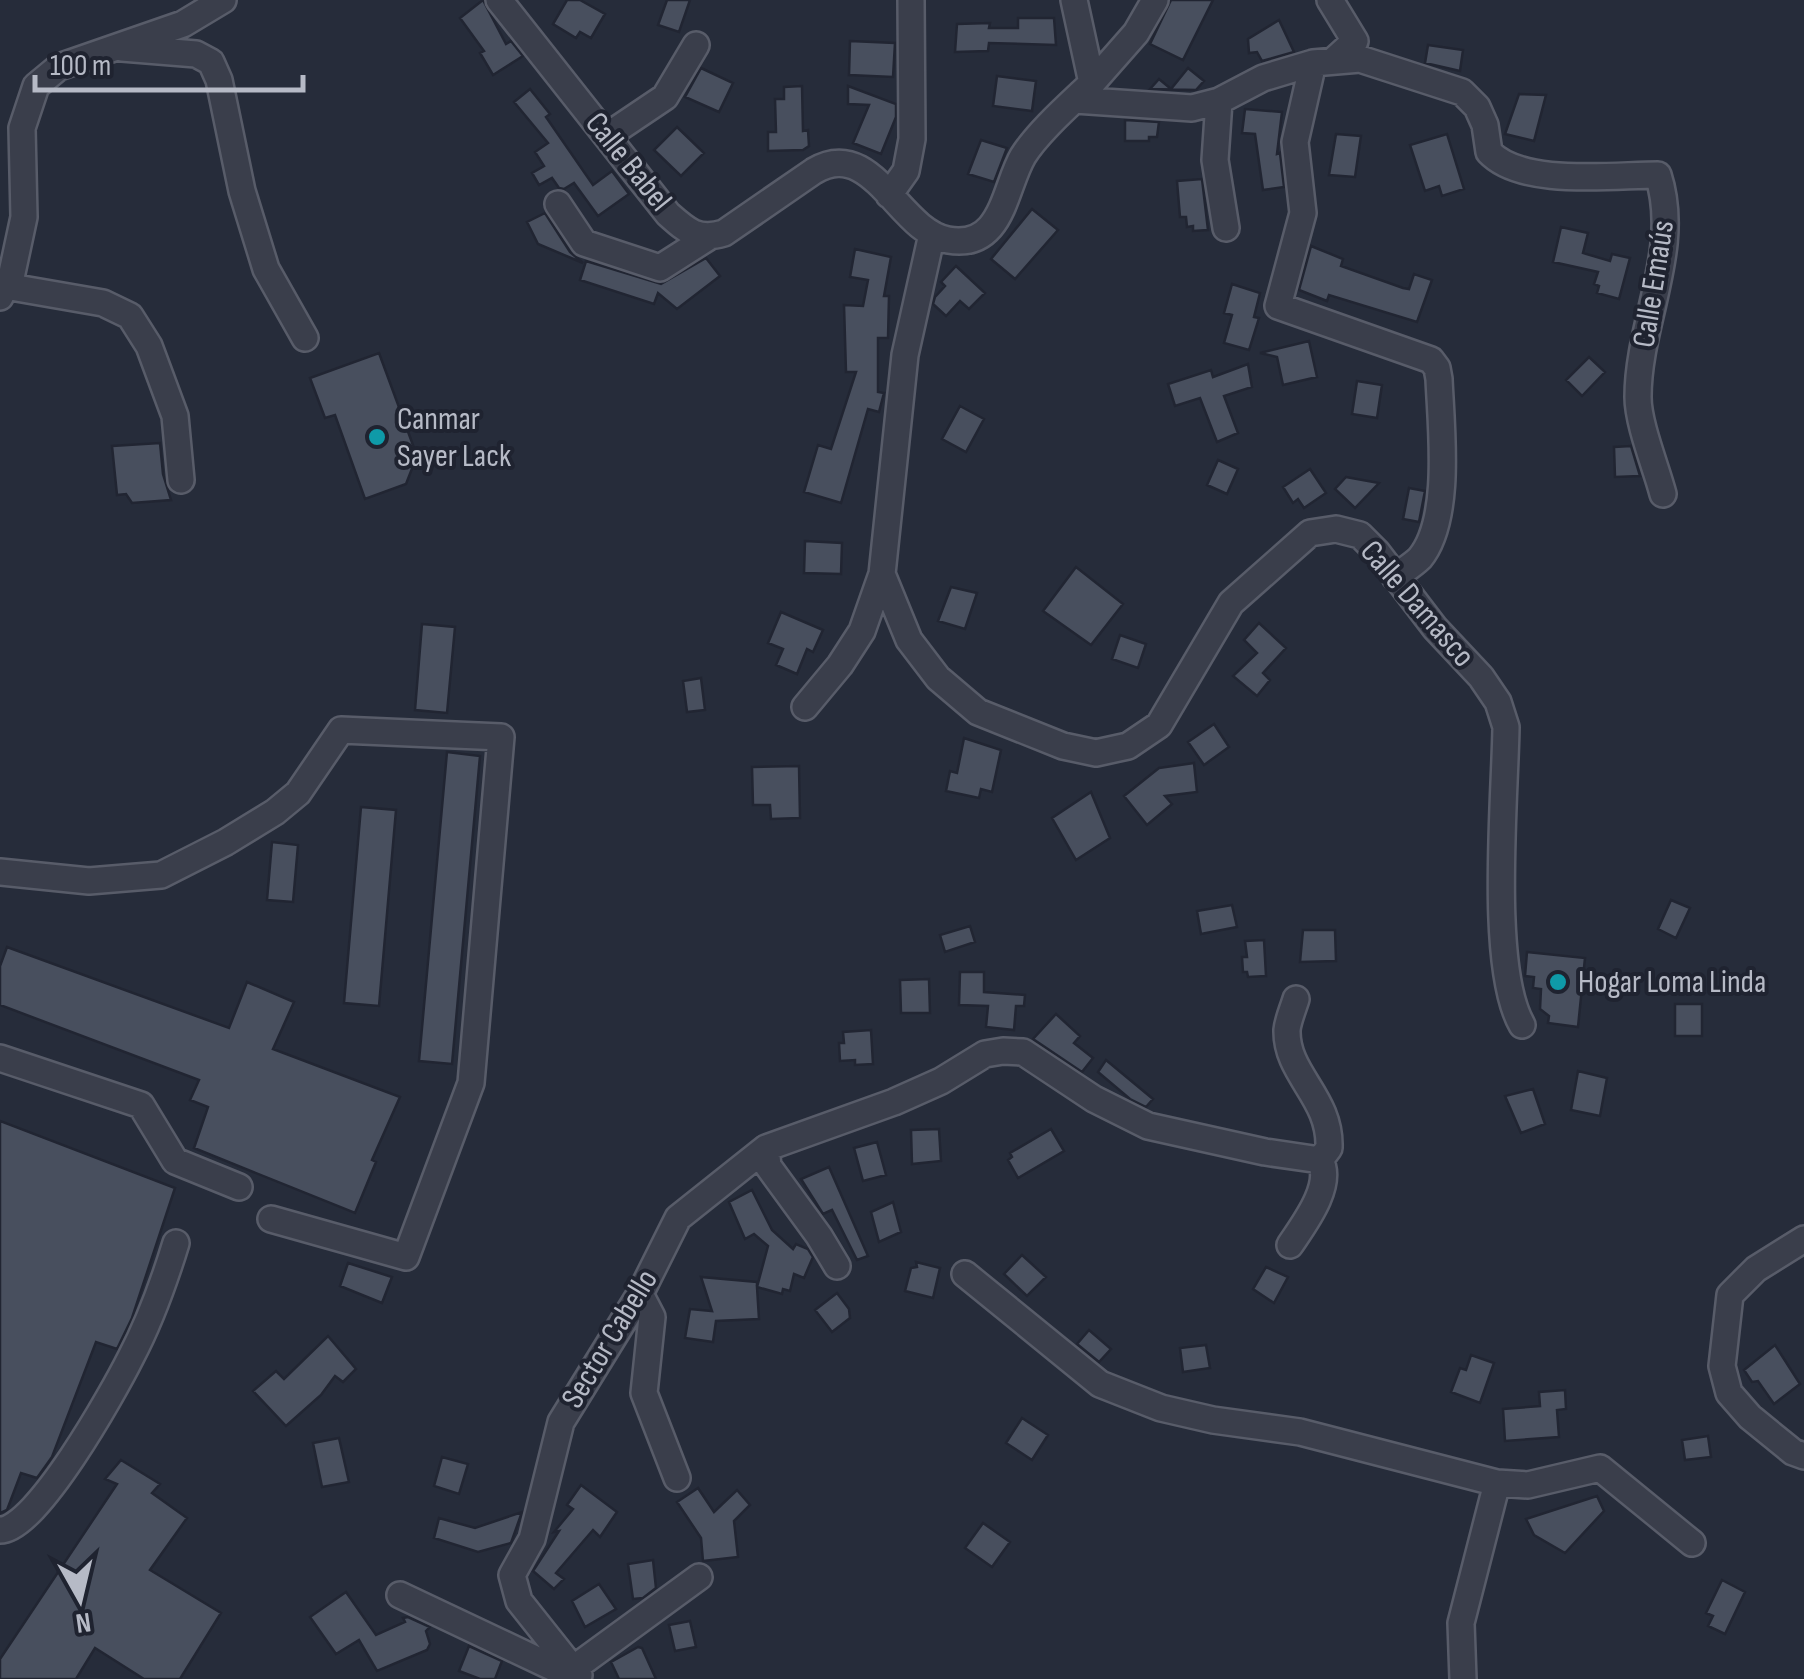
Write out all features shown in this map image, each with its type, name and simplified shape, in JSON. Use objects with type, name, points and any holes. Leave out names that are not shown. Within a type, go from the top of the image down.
[{"type":"street","points":[[181,480],[175,416],[149,346],[130,316],[103,304],[3,291],[12,272],[24,217],[22,128],[28,105],[46,75],[110,47],[183,24],[223,0]]},
{"type":"street","name":"Calle Babel","points":[[499,0],[668,214],[690,234],[708,238]]},
{"type":"street","points":[[889,195],[906,171],[912,138],[911,0]]},
{"type":"street","points":[[1074,0],[1084,91]]},
{"type":"street","points":[[558,204],[584,243],[660,268],[708,238],[741,224],[823,165],[843,164],[864,169],[932,234],[949,240],[969,238],[998,220],[1023,156],[1136,34],[1155,0]]},
{"type":"street","points":[[1330,0],[1355,41],[1323,62],[1295,142],[1303,213],[1278,306],[1430,360],[1438,368],[1444,480],[1429,543],[1419,560],[1395,577]]},
{"type":"street","points":[[606,136],[665,97],[696,45]]},
{"type":"street","points":[[110,47],[196,54],[211,62],[219,80],[242,190],[266,269],[304,338]]},
{"type":"street","name":"Calle Emaús","points":[[1084,91],[1192,108],[1263,78],[1323,62],[1360,60],[1462,92],[1478,106],[1486,124],[1489,152],[1511,168],[1535,174],[1658,175],[1666,200],[1667,231],[1638,400],[1663,494]]},
{"type":"street","points":[[1218,100],[1215,160],[1226,228]]},
{"type":"street","name":"Calle Damasco","points":[[805,708],[862,630],[882,574],[905,354],[932,234]]},
{"type":"street","name":"Calle Damasco","points":[[882,574],[908,640],[938,678],[978,712],[1064,746],[1096,753],[1128,746],[1159,725],[1231,602],[1310,533],[1336,530],[1360,535],[1435,628],[1482,677],[1498,702],[1506,727],[1503,922],[1513,1009],[1522,1025]]},
{"type":"street","points":[[0,872],[89,881],[160,875],[275,812],[298,793],[341,730],[502,737],[471,1083],[406,1257],[271,1219]]},
{"type":"street","points":[[1290,1245],[1310,1214],[1325,1169],[1320,1160],[1329,1148],[1327,1117],[1297,1067],[1288,1036],[1296,999]]},
{"type":"street","name":"Sector Cabello","points":[[578,1674],[519,1601],[512,1575],[532,1539],[561,1422],[640,1294],[678,1218],[766,1148],[894,1102],[941,1081],[984,1054],[1003,1051],[1022,1052],[1094,1099],[1148,1126],[1320,1160]]},
{"type":"street","points":[[0,1058],[141,1105],[175,1161],[239,1187]]},
{"type":"street","points":[[766,1148],[768,1166],[836,1266]]},
{"type":"street","points":[[1804,1239],[1756,1269],[1730,1295],[1722,1366],[1728,1393],[1750,1418],[1792,1452],[1804,1456]]},
{"type":"street","points":[[0,1530],[18,1525],[78,1448],[131,1357],[164,1282],[176,1242]]},
{"type":"street","points":[[965,1274],[1100,1384],[1161,1408],[1300,1432],[1497,1483],[1528,1484],[1600,1468],[1692,1543]]},
{"type":"street","points":[[640,1294],[652,1317],[644,1393],[677,1478]]},
{"type":"street","points":[[1463,1679],[1461,1622],[1497,1483]]},
{"type":"street","points":[[400,1595],[552,1667],[578,1674],[699,1578]]},
{"type":"building","points":[[483,0],[506,44],[511,41],[523,56],[493,75],[480,53],[484,51],[460,18]]},
{"type":"building","points":[[567,0],[580,0],[605,14],[591,38],[580,32],[576,38],[553,24]]},
{"type":"building","points":[[667,0],[690,0],[679,32],[658,25]]},
{"type":"building","points":[[1171,0],[1213,0],[1183,60],[1150,44]]},
{"type":"building","points":[[1018,18],[1054,18],[1056,45],[989,43],[988,51],[955,52],[957,24],[990,23],[989,28],[1018,28]]},
{"type":"building","points":[[1279,20],[1294,52],[1262,61],[1257,52],[1249,53],[1248,39]]},
{"type":"building","points":[[850,41],[895,43],[893,77],[849,75]]},
{"type":"building","points":[[1428,45],[1463,50],[1460,71],[1425,63]]},
{"type":"building","points":[[701,68],[733,83],[719,112],[685,97]]},
{"type":"building","points":[[1188,68],[1204,81],[1196,90],[1150,89],[1159,79],[1171,89]]},
{"type":"building","points":[[997,76],[1036,81],[1032,111],[993,106]]},
{"type":"building","points":[[802,86],[803,131],[808,130],[809,146],[803,150],[768,151],[768,132],[776,132],[775,99],[784,99],[784,87]]},
{"type":"building","points":[[848,86],[896,104],[896,117],[881,154],[853,143],[869,105],[848,104]]},
{"type":"building","points":[[530,89],[550,114],[546,117],[593,185],[612,171],[629,194],[598,216],[574,183],[559,188],[552,178],[539,185],[532,173],[544,166],[535,152],[548,143],[514,102]]},
{"type":"building","points":[[1519,94],[1546,95],[1534,141],[1505,134]]},
{"type":"building","points":[[1245,109],[1282,112],[1277,154],[1280,153],[1284,187],[1263,190],[1255,134],[1242,133]]},
{"type":"building","points":[[1125,120],[1159,122],[1157,137],[1125,141]]},
{"type":"building","points":[[677,127],[704,153],[681,176],[654,150]]},
{"type":"building","points":[[1336,134],[1361,136],[1355,177],[1329,175]]},
{"type":"building","points":[[1447,134],[1464,189],[1442,196],[1439,186],[1425,191],[1410,145]]},
{"type":"building","points":[[981,140],[1007,148],[994,182],[968,174]]},
{"type":"building","points":[[1202,179],[1208,230],[1193,231],[1193,226],[1187,227],[1186,217],[1180,217],[1177,181]]},
{"type":"building","points":[[1032,209],[1058,230],[1015,279],[991,259]]},
{"type":"building","points":[[545,213],[570,252],[583,263],[538,244],[527,222]]},
{"type":"building","points":[[1561,227],[1588,233],[1583,253],[1610,261],[1612,254],[1630,258],[1619,299],[1597,293],[1599,286],[1594,284],[1598,272],[1553,262]]},
{"type":"building","points":[[1311,246],[1343,259],[1341,266],[1403,288],[1409,289],[1414,274],[1432,280],[1417,322],[1329,295],[1327,301],[1299,290]]},
{"type":"building","points":[[855,249],[891,257],[884,296],[889,296],[888,338],[878,338],[878,392],[884,393],[879,412],[868,409],[841,503],[804,492],[818,445],[831,449],[856,372],[846,372],[844,305],[863,306],[868,280],[850,277]]},
{"type":"building","points":[[706,258],[720,276],[677,309],[658,293],[654,304],[580,280],[586,261],[661,284]]},
{"type":"building","points":[[956,266],[985,293],[969,309],[960,301],[946,316],[933,304],[945,286],[941,282]]},
{"type":"building","points":[[1232,284],[1260,293],[1254,317],[1259,318],[1249,350],[1224,343],[1232,315],[1224,313]]},
{"type":"building","points":[[1309,341],[1317,377],[1283,385],[1277,357],[1260,353]]},
{"type":"building","name":"Canmar Sayer Lack","points":[[379,353],[417,456],[406,484],[365,499],[335,415],[325,418],[310,378]]},
{"type":"building","points":[[1589,357],[1605,372],[1582,396],[1566,380]]},
{"type":"building","points":[[1248,364],[1252,387],[1224,396],[1238,433],[1217,442],[1200,398],[1175,406],[1168,384],[1211,370],[1213,377]]},
{"type":"building","points":[[1357,381],[1382,385],[1377,418],[1352,414]]},
{"type":"building","points":[[960,406],[984,419],[966,452],[942,439]]},
{"type":"building","points":[[160,443],[171,500],[132,503],[126,494],[117,495],[112,446]]},
{"type":"building","points":[[1631,446],[1640,476],[1615,477],[1614,447]]},
{"type":"building","points":[[1218,460],[1238,469],[1227,494],[1207,485]]},
{"type":"building","points":[[1310,469],[1326,493],[1304,508],[1298,499],[1293,503],[1283,487]]},
{"type":"building","points":[[1346,477],[1379,483],[1355,508],[1335,489]]},
{"type":"building","points":[[1409,488],[1425,491],[1419,522],[1403,519]]},
{"type":"building","points":[[805,541],[842,543],[841,574],[804,573]]},
{"type":"building","points":[[1076,567],[1123,604],[1091,645],[1043,611]]},
{"type":"building","points":[[951,587],[977,593],[965,629],[938,621]]},
{"type":"building","points":[[781,612],[823,630],[813,652],[807,649],[797,674],[776,665],[783,649],[768,643]]},
{"type":"building","points":[[1259,623],[1286,648],[1263,673],[1270,680],[1257,696],[1233,676],[1257,653],[1244,640]]},
{"type":"building","points":[[422,624],[455,627],[447,713],[415,710]]},
{"type":"building","points":[[1120,635],[1146,644],[1138,668],[1112,659]]},
{"type":"building","points":[[701,678],[705,710],[687,712],[683,681]]},
{"type":"building","points":[[1214,724],[1229,747],[1204,765],[1188,742]]},
{"type":"building","points":[[964,738],[1001,750],[992,792],[981,789],[979,798],[946,791],[950,771],[957,773]]},
{"type":"building","points":[[447,752],[480,756],[452,1064],[419,1061]]},
{"type":"building","points":[[1194,763],[1197,792],[1165,796],[1172,804],[1147,825],[1124,796],[1159,768]]},
{"type":"building","points":[[799,766],[800,818],[771,819],[770,805],[753,805],[752,767]]},
{"type":"building","points":[[1091,792],[1110,838],[1076,860],[1052,818]]},
{"type":"building","points":[[361,807],[396,810],[379,1006],[344,1003]]},
{"type":"building","points":[[272,842],[298,845],[293,902],[267,900]]},
{"type":"building","points":[[1671,900],[1690,908],[1676,938],[1658,929]]},
{"type":"building","points":[[1232,905],[1237,927],[1201,934],[1197,911]]},
{"type":"building","points":[[970,926],[975,942],[945,952],[940,935]]},
{"type":"building","points":[[1303,930],[1335,930],[1336,961],[1300,962]]},
{"type":"building","points":[[1264,940],[1266,976],[1248,977],[1243,972],[1242,957],[1247,957],[1245,941]]},
{"type":"building","points":[[7,947],[229,1028],[247,982],[294,1002],[273,1049],[400,1097],[372,1160],[376,1162],[355,1213],[194,1148],[208,1107],[190,1100],[199,1080],[0,1005],[0,966]]},
{"type":"building","name":"Hogar Loma Linda","points":[[1527,952],[1585,958],[1578,1027],[1548,1023],[1549,1016],[1540,1009],[1541,989],[1533,988],[1534,977],[1525,976]]},
{"type":"building","points":[[960,972],[984,972],[984,992],[1025,995],[1024,1006],[1016,1006],[1014,1030],[986,1027],[988,1006],[959,1005]]},
{"type":"building","points":[[929,979],[930,1013],[901,1013],[900,980]]},
{"type":"building","points":[[1675,1004],[1702,1004],[1702,1036],[1675,1036]]},
{"type":"building","points":[[1056,1014],[1080,1036],[1074,1043],[1093,1058],[1082,1072],[1033,1039]]},
{"type":"building","points":[[871,1030],[873,1064],[840,1061],[843,1032]]},
{"type":"building","points":[[1106,1060],[1153,1099],[1146,1107],[1098,1072]]},
{"type":"building","points":[[1578,1071],[1607,1078],[1600,1116],[1571,1110]]},
{"type":"building","points":[[1533,1089],[1545,1124],[1521,1133],[1505,1096]]},
{"type":"building","points":[[0,1121],[175,1188],[132,1318],[117,1349],[96,1342],[52,1457],[37,1478],[21,1473],[7,1510],[0,1513]]},
{"type":"building","points":[[939,1129],[941,1161],[912,1164],[911,1130]]},
{"type":"building","points":[[1051,1129],[1064,1151],[1018,1178],[1008,1160],[1012,1157],[1010,1153]]},
{"type":"building","points":[[877,1142],[886,1175],[863,1181],[854,1148]]},
{"type":"building","points":[[829,1167],[868,1256],[857,1260],[832,1210],[823,1214],[801,1179]]},
{"type":"building","points":[[752,1190],[772,1230],[793,1249],[796,1244],[808,1249],[813,1257],[804,1278],[794,1274],[790,1291],[783,1289],[782,1294],[757,1287],[768,1246],[754,1234],[745,1239],[729,1202]]},
{"type":"building","points":[[893,1202],[901,1232],[879,1242],[871,1212]]},
{"type":"building","points":[[1022,1255],[1046,1277],[1027,1296],[1004,1274]]},
{"type":"building","points":[[916,1262],[940,1268],[933,1298],[905,1291]]},
{"type":"building","points":[[348,1263],[392,1277],[382,1303],[340,1286]]},
{"type":"building","points":[[1266,1267],[1288,1277],[1274,1303],[1253,1289]]},
{"type":"building","points":[[701,1277],[757,1282],[759,1319],[716,1321],[713,1342],[685,1338],[690,1309],[712,1311]]},
{"type":"building","points":[[837,1293],[849,1309],[850,1318],[832,1332],[815,1310]]},
{"type":"building","points":[[1089,1330],[1111,1349],[1099,1362],[1077,1344]]},
{"type":"building","points":[[328,1336],[356,1369],[343,1382],[335,1376],[321,1395],[286,1426],[253,1391],[276,1371],[284,1379]]},
{"type":"building","points":[[1206,1345],[1210,1368],[1183,1372],[1180,1348]]},
{"type":"building","points":[[1775,1345],[1800,1384],[1774,1404],[1758,1381],[1752,1382],[1744,1370]]},
{"type":"building","points":[[1471,1355],[1494,1363],[1480,1403],[1451,1392],[1460,1368],[1466,1370]]},
{"type":"building","points":[[1565,1390],[1566,1409],[1557,1410],[1559,1437],[1505,1441],[1503,1409],[1540,1406],[1539,1392]]},
{"type":"building","points":[[1022,1418],[1048,1435],[1032,1460],[1006,1443]]},
{"type":"building","points":[[1708,1436],[1711,1457],[1685,1460],[1682,1440]]},
{"type":"building","points":[[339,1438],[349,1482],[322,1487],[313,1443]]},
{"type":"building","points":[[442,1457],[468,1464],[459,1494],[434,1486]]},
{"type":"building","points":[[121,1460],[160,1484],[152,1493],[187,1518],[150,1570],[221,1613],[180,1679],[144,1679],[95,1648],[76,1679],[0,1679],[0,1659],[117,1484],[105,1479]]},
{"type":"building","points":[[581,1485],[617,1512],[600,1537],[593,1530],[556,1573],[564,1579],[554,1589],[533,1571],[559,1531],[554,1532],[573,1509],[567,1505]]},
{"type":"building","points":[[698,1488],[714,1512],[737,1490],[750,1505],[734,1521],[738,1557],[703,1561],[701,1538],[677,1502]]},
{"type":"building","points":[[1597,1496],[1604,1511],[1565,1553],[1534,1535],[1526,1519]]},
{"type":"building","points":[[522,1512],[511,1543],[478,1552],[434,1538],[439,1518],[475,1528]]},
{"type":"building","points":[[983,1523],[1010,1542],[992,1567],[965,1548]]},
{"type":"building","points":[[653,1560],[656,1588],[643,1598],[633,1599],[628,1564]]},
{"type":"building","points":[[1722,1580],[1745,1592],[1725,1634],[1708,1626],[1713,1616],[1706,1613]]},
{"type":"building","points":[[599,1584],[616,1609],[585,1627],[572,1601]]},
{"type":"building","points":[[346,1592],[376,1635],[408,1617],[430,1627],[426,1631],[430,1644],[427,1650],[377,1671],[359,1640],[336,1654],[310,1617]]},
{"type":"building","points":[[690,1621],[696,1647],[675,1651],[669,1625]]},
{"type":"building","points":[[469,1646],[502,1661],[495,1679],[480,1679],[459,1671]]},
{"type":"building","points":[[638,1647],[656,1679],[619,1679],[611,1662]]},
{"type":"place","name":"Canmar Sayer Lack","points":[[377,437]]},
{"type":"place","name":"Hogar Loma Linda","points":[[1558,982]]}]
